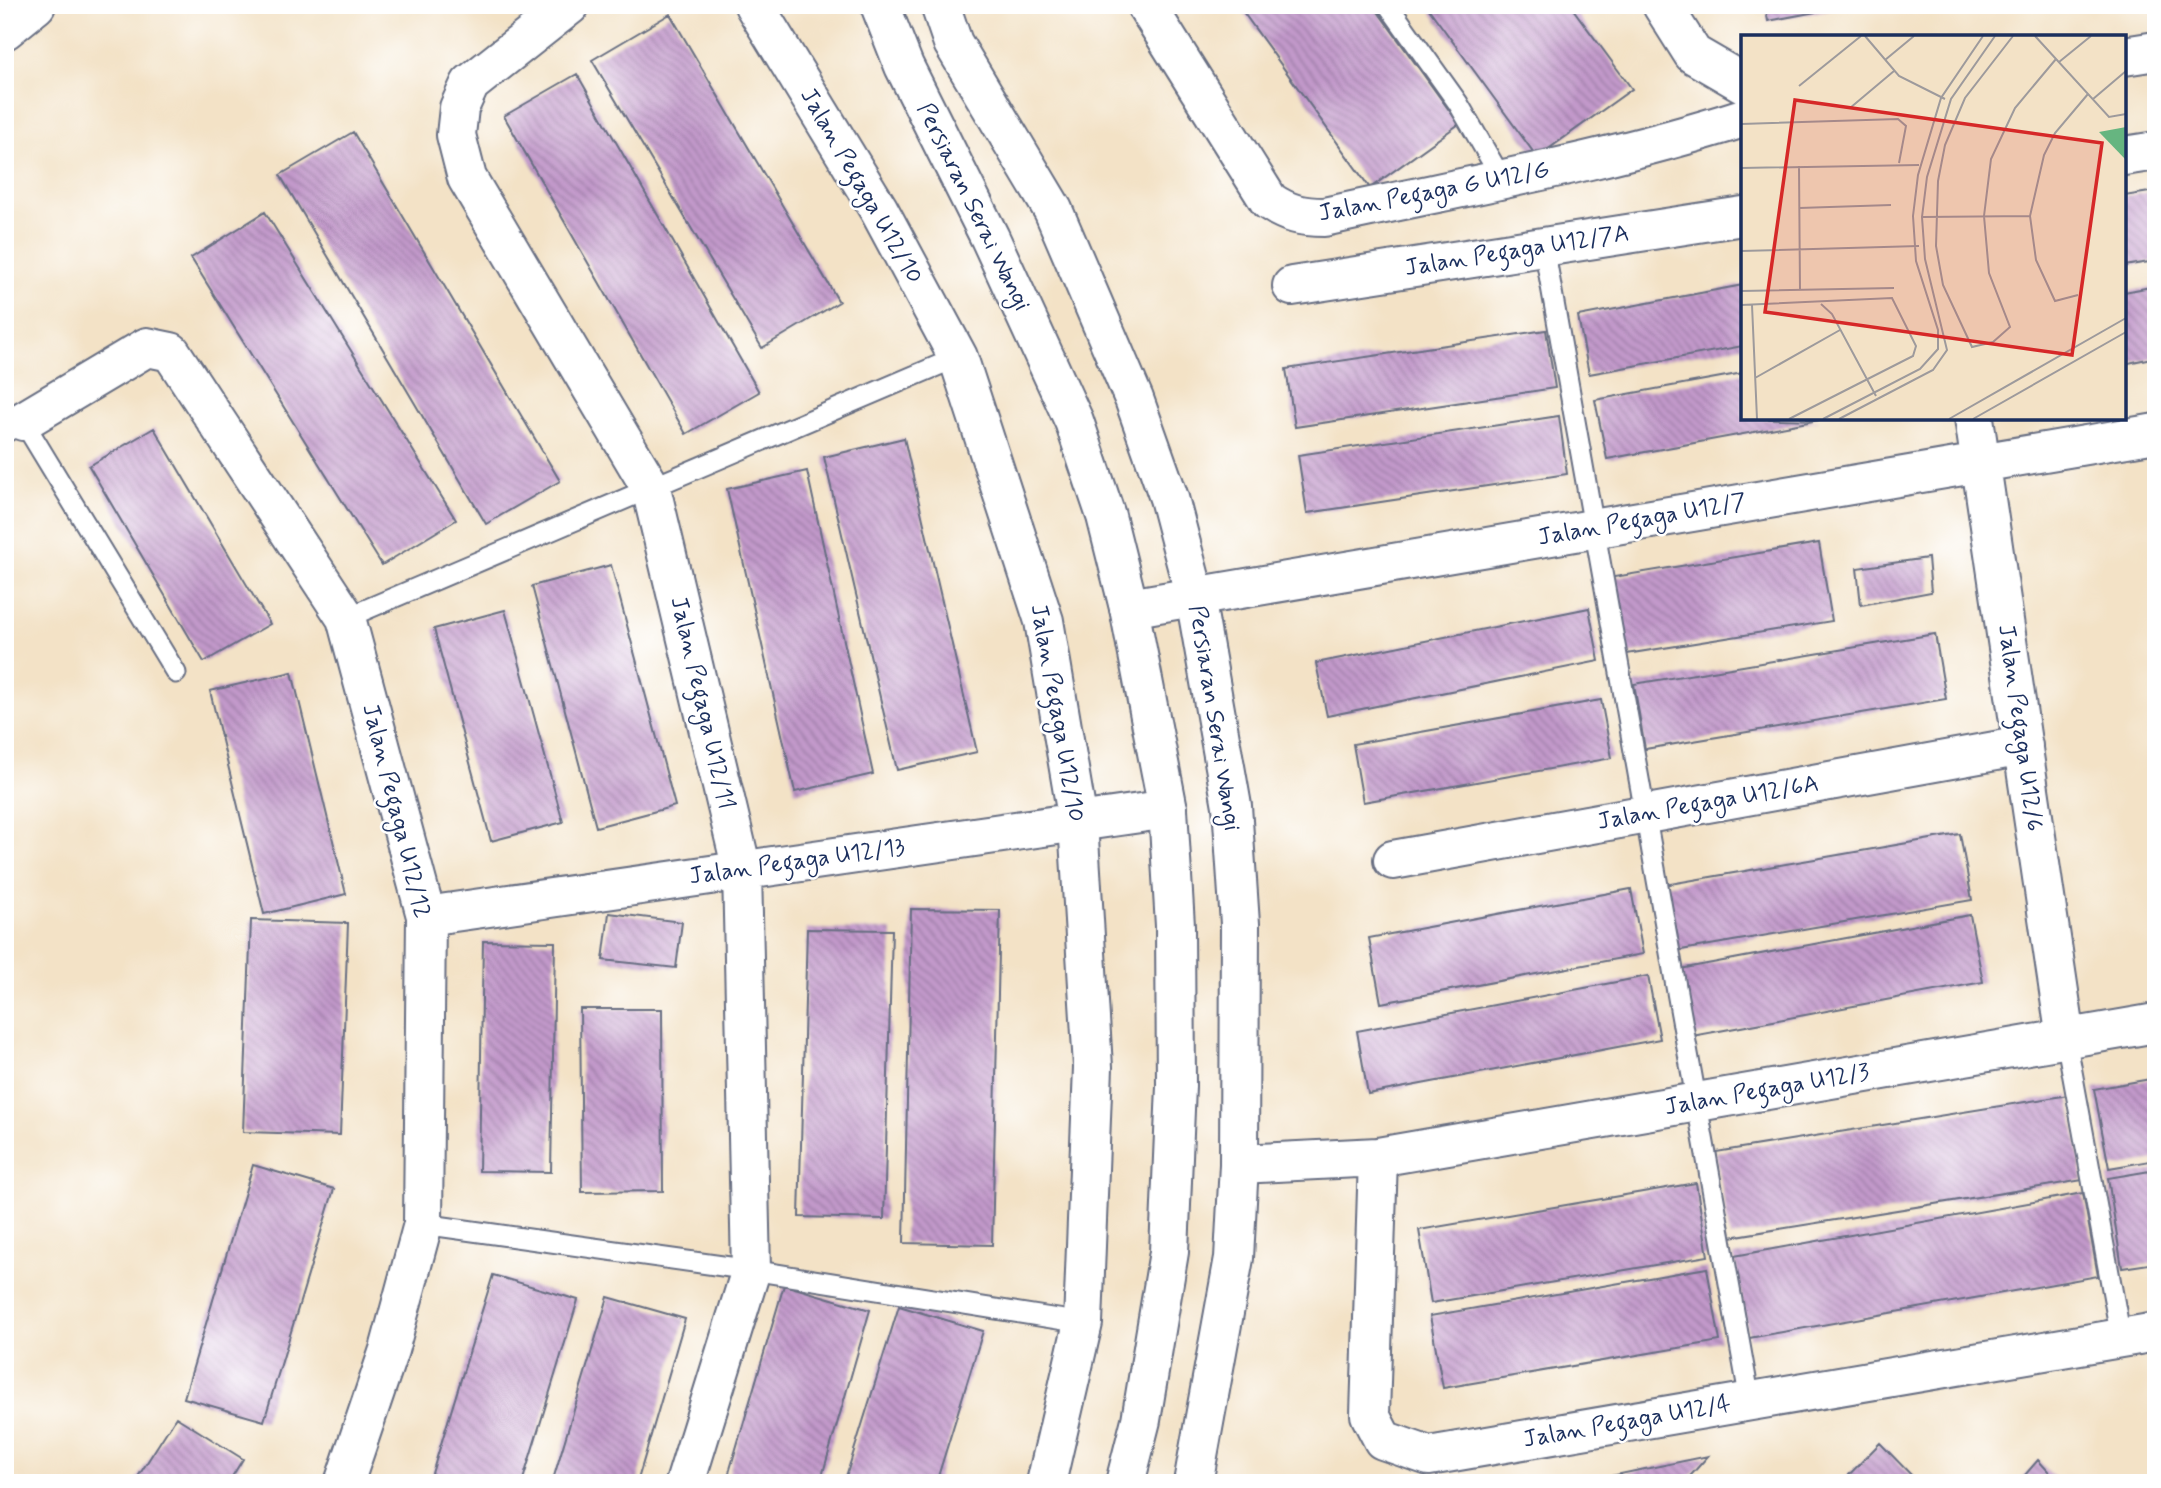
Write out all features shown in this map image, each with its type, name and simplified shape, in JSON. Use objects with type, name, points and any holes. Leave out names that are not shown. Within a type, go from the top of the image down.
[{"type":"main road","points":[[5,30],[36,5]]},
{"type":"main road","name":"Jalan Pegaga U12/10","points":[[754,5],[879,211],[958,357],[1044,621],[1078,822],[1093,1066],[1083,1323],[1046,1483]]},
{"type":"main road","name":"Persiaran Serai Wangi","points":[[880,5],[904,66],[990,238],[1074,421],[1106,516],[1129,608],[1168,808],[1175,966],[1175,1086],[1169,1252],[1141,1420],[1125,1483]]},
{"type":"main road","name":"Persiaran Serai Wangi","points":[[940,5],[953,43],[1053,210],[1134,400],[1169,498],[1195,597],[1232,806],[1240,924],[1239,1164],[1234,1258],[1193,1483]]},
{"type":"main road","name":"Jalan Pegaga G U12/G","points":[[1146,5],[1269,201],[1283,211],[1300,217],[1324,217],[1503,181],[1741,119]]},
{"type":"main road","points":[[1662,5],[1693,54],[1741,82]]},
{"type":"main road","name":"Jalan Pegaga U12/11","points":[[565,8],[470,84],[459,108],[456,135],[467,177],[652,488],[742,870],[751,1270],[685,1483]]},
{"type":"main road","points":[[2126,56],[2156,51]]},
{"type":"main road","points":[[2126,156],[2156,151]]},
{"type":"main road","name":"Jalan Pegaga U12/7A","points":[[1292,286],[1741,216]]},
{"type":"main road","name":"Jalan Pegaga U12/12","points":[[14,427],[147,347],[172,352],[346,618],[426,916],[423,1224],[389,1350],[344,1483]]},
{"type":"main road","name":"Jalan Pegaga U12/6","points":[[1974,420],[2066,1039]]},
{"type":"main road","name":"Jalan Pegaga U12/7","points":[[1129,608],[2156,433]]},
{"type":"main road","name":"Jalan Pegaga U12/6A","points":[[1393,860],[2023,746]]},
{"type":"main road","name":"Jalan Pegaga U12/13","points":[[426,916],[1168,808]]},
{"type":"main road","name":"Jalan Pegaga U12/3","points":[[1239,1164],[1378,1157],[2156,1023]]},
{"type":"main road","name":"Jalan Pegaga U12/4","points":[[1378,1157],[1370,1415],[1383,1440],[1429,1456],[2138,1335]]},
{"type":"lane","points":[[1388,5],[1458,103],[1503,181]]},
{"type":"lane","points":[[1544,247],[1643,815],[1750,1401]]},
{"type":"lane","points":[[346,618],[958,357]]},
{"type":"lane","points":[[14,427],[176,673]]},
{"type":"lane","points":[[2066,1039],[2138,1335]]},
{"type":"lane","points":[[423,1224],[751,1270],[1083,1323]]},
{"type":"building","points":[[1238,5],[1373,5],[1459,124],[1370,188]]},
{"type":"building","points":[[1426,5],[1570,5],[1632,89],[1537,157]]},
{"type":"building","points":[[1765,5],[1837,5],[1837,8],[1768,21]]},
{"type":"building","points":[[670,14],[839,302],[762,348],[592,60]]},
{"type":"building","points":[[577,74],[759,392],[686,434],[504,116]]},
{"type":"building","points":[[353,132],[560,481],[486,524],[280,175]]},
{"type":"building","points":[[2156,191],[2156,261],[2126,266],[2126,196]]},
{"type":"building","points":[[265,212],[456,520],[382,565],[191,258]]},
{"type":"building","points":[[1741,285],[1741,346],[1589,374],[1578,316]]},
{"type":"building","points":[[2156,286],[2156,357],[2126,364],[2126,292]]},
{"type":"building","points":[[1546,330],[1555,388],[1295,427],[1286,369]]},
{"type":"building","points":[[1741,373],[1741,420],[1819,420],[1607,459],[1595,400]]},
{"type":"building","points":[[1559,416],[1567,474],[1307,513],[1298,455]]},
{"type":"building","points":[[154,428],[270,624],[204,662],[89,466]]},
{"type":"building","points":[[904,438],[977,752],[897,770],[824,457]]},
{"type":"building","points":[[807,471],[873,774],[795,792],[727,489]]},
{"type":"building","points":[[1819,543],[1832,621],[1620,655],[1608,578]]},
{"type":"building","points":[[1928,558],[1931,592],[1861,605],[1857,568]]},
{"type":"building","points":[[611,565],[675,806],[596,827],[532,586]]},
{"type":"building","points":[[1589,608],[1599,661],[1327,716],[1316,663]]},
{"type":"building","points":[[505,610],[563,822],[491,841],[434,629]]},
{"type":"building","points":[[1935,634],[1946,699],[1645,749],[1634,684]]},
{"type":"building","points":[[292,672],[346,894],[264,914],[210,691]]},
{"type":"building","points":[[1601,700],[1612,758],[1363,802],[1353,744]]},
{"type":"building","points":[[1960,834],[1972,900],[1675,951],[1664,885]]},
{"type":"building","points":[[1631,889],[1643,954],[1381,1003],[1369,938]]},
{"type":"building","points":[[911,909],[1000,910],[992,1245],[904,1243]]},
{"type":"building","points":[[609,913],[682,922],[676,968],[603,960]]},
{"type":"building","points":[[1970,915],[1983,982],[1692,1036],[1680,969]]},
{"type":"building","points":[[251,920],[348,923],[340,1135],[243,1132]]},
{"type":"building","points":[[807,929],[892,930],[884,1219],[799,1217]]},
{"type":"building","points":[[483,941],[555,942],[551,1172],[479,1171]]},
{"type":"building","points":[[1648,976],[1660,1039],[1368,1094],[1357,1031]]},
{"type":"building","points":[[580,1009],[662,1009],[663,1191],[582,1192]]},
{"type":"building","points":[[2156,1078],[2156,1160],[2109,1168],[2094,1089]]},
{"type":"building","points":[[2069,1095],[2083,1180],[1730,1237],[1716,1152]]},
{"type":"building","points":[[253,1165],[334,1189],[264,1421],[184,1398]]},
{"type":"building","points":[[2156,1170],[2156,1263],[2122,1268],[2108,1178]]},
{"type":"building","points":[[1696,1183],[1708,1256],[1431,1303],[1419,1230]]},
{"type":"building","points":[[2083,1193],[2098,1276],[1749,1338],[1734,1256]]},
{"type":"building","points":[[1707,1268],[1720,1341],[1443,1388],[1430,1316]]},
{"type":"building","points":[[493,1275],[578,1300],[522,1483],[429,1483]]},
{"type":"building","points":[[784,1285],[870,1310],[820,1483],[726,1483]]},
{"type":"building","points":[[608,1297],[685,1319],[637,1483],[552,1483]]},
{"type":"building","points":[[899,1306],[983,1331],[936,1483],[844,1483]]},
{"type":"building","points":[[176,1417],[243,1459],[228,1483],[134,1483]]},
{"type":"building","points":[[1880,1443],[1919,1483],[1841,1483]]},
{"type":"building","points":[[1708,1456],[1684,1483],[1581,1482]]},
{"type":"building","points":[[2038,1460],[2059,1483],[2018,1483]]}]
